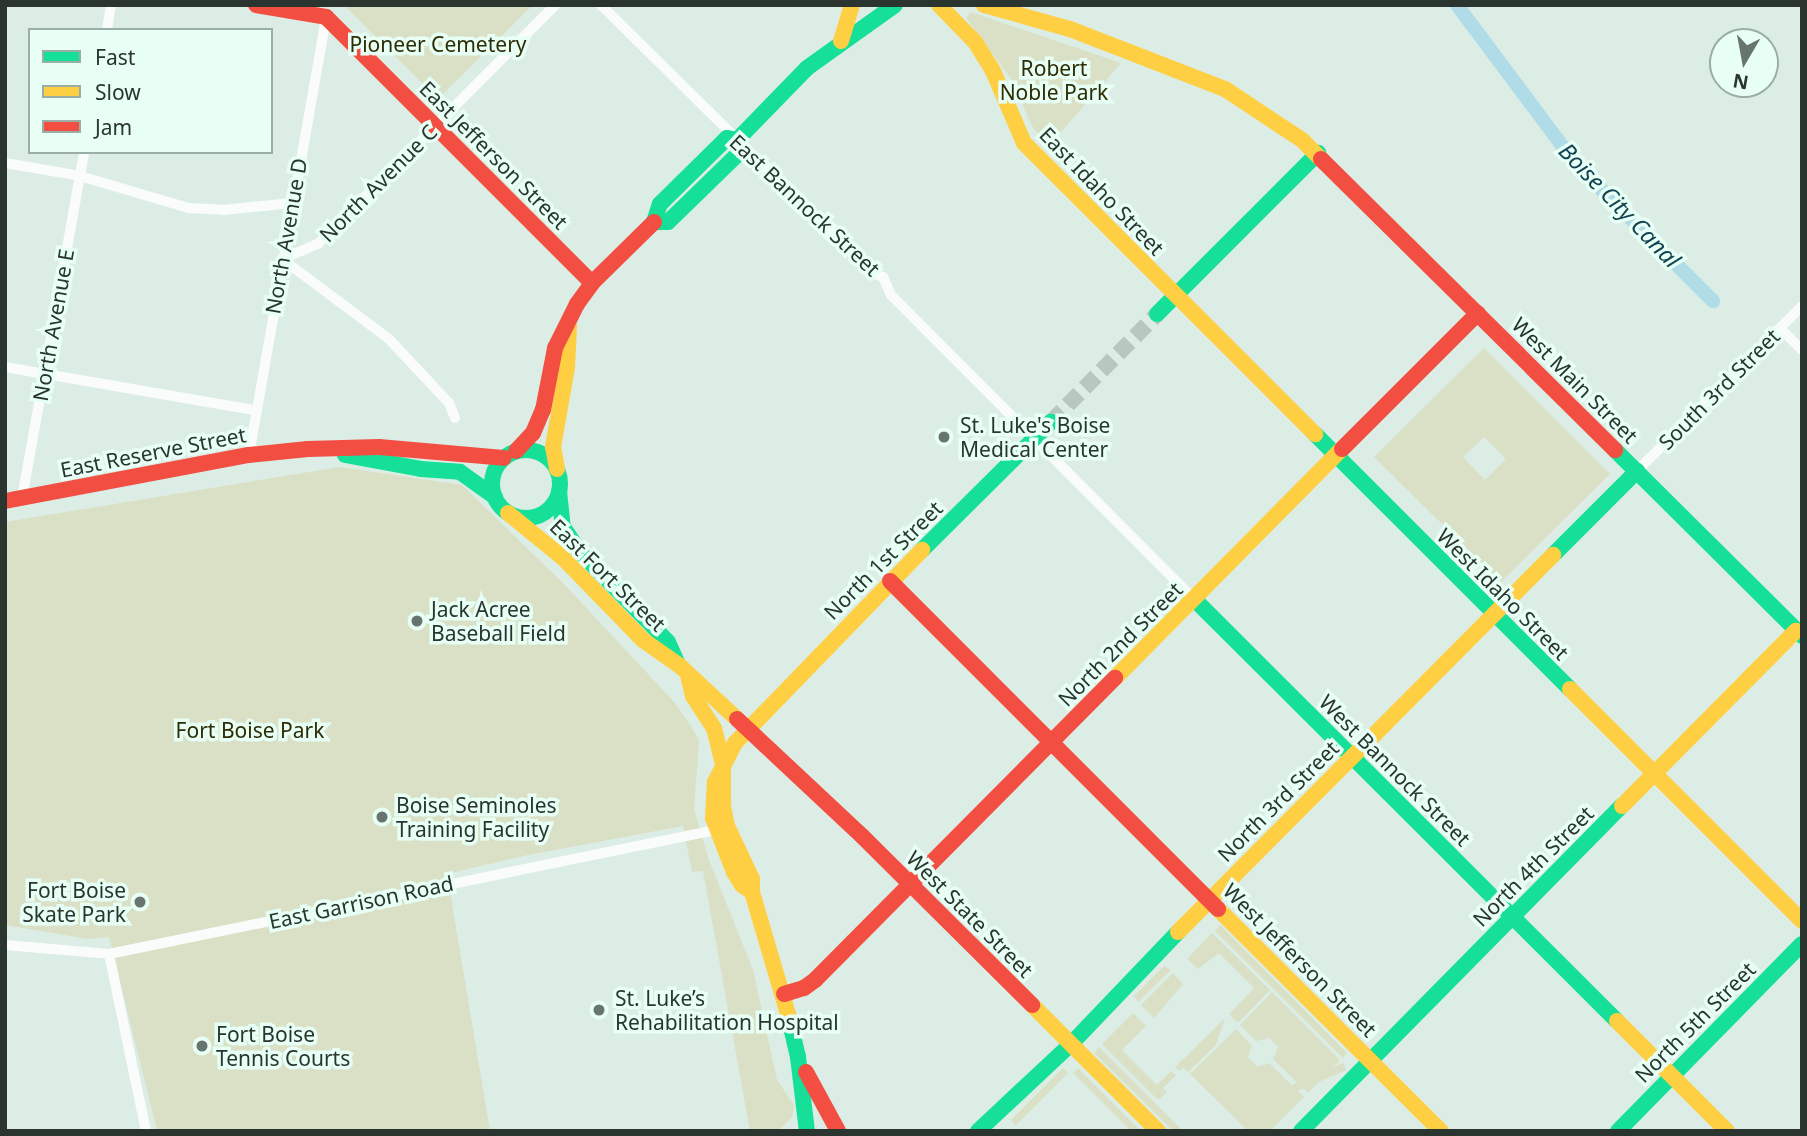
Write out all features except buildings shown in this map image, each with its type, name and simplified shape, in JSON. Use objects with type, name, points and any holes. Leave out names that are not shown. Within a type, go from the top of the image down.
[{"type":"street","points":[[107,28],[111,5]]},
{"type":"street","points":[[256,5],[326,17]]},
{"type":"street","name":"North Avenue C","points":[[282,259],[318,244],[555,5]]},
{"type":"street","name":"East Bannock Street","points":[[601,5],[873,273],[883,277],[891,295],[1033,439]]},
{"type":"street","points":[[841,41],[852,5]]},
{"type":"street","points":[[570,320],[567,368],[553,447],[559,491],[555,501],[539,515],[518,517],[508,513],[495,497],[493,476],[533,433],[543,410],[555,348],[570,320],[592,283],[654,222],[660,204],[716,148],[727,138],[737,140],[807,68],[841,41],[895,5]]},
{"type":"street","name":"East Idaho Street","points":[[939,5],[975,42],[993,71],[1024,143],[1175,296]]},
{"type":"street","name":"West Main Street","points":[[984,5],[1018,10],[1225,89],[1318,153],[1800,631]]},
{"type":"street","name":"East Jefferson Street","points":[[326,17],[592,283]]},
{"type":"street","name":"North Avenue D","points":[[249,455],[326,17]]},
{"type":"street","points":[[1157,314],[1318,153]]},
{"type":"street","name":"North Avenue E","points":[[22,498],[84,154]]},
{"type":"street","points":[[5,163],[80,176],[189,208],[223,210],[292,203]]},
{"type":"street","points":[[282,259],[388,338],[449,403],[455,418]]},
{"type":"street","name":"West Idaho Street","points":[[1175,296],[1802,921]]},
{"type":"street","name":"South 3rd Street","points":[[1637,471],[1802,306]]},
{"type":"street","name":"North 2nd Street","points":[[784,993],[804,988],[815,980],[1478,313]]},
{"type":"street","points":[[1780,328],[1802,350]]},
{"type":"street","points":[[5,367],[255,410]]},
{"type":"street","name":"North 1st Street","points":[[723,765],[735,743],[767,708],[1051,422]]},
{"type":"street","name":"West Bannock Street","points":[[1033,439],[1727,1131]]},
{"type":"street","name":"East Reserve Street","points":[[5,501],[249,455],[308,449],[379,447],[510,455]]},
{"type":"street","name":"East Reserve Street","points":[[308,449],[421,469],[460,472],[495,497]]},
{"type":"street","points":[[510,455],[536,452],[552,462],[557,471]]},
{"type":"street","name":"North 3rd Street","points":[[978,1131],[1071,1044],[1209,900],[1637,471]]},
{"type":"street","name":"East Fort Street","points":[[559,491],[564,527],[579,551],[667,642],[684,671]]},
{"type":"street","name":"East Fort Street","points":[[508,513],[563,558],[643,639],[684,671],[748,731]]},
{"type":"street","name":"West Jefferson Street","points":[[890,582],[1441,1131]]},
{"type":"street","name":"North 4th Street","points":[[1301,1131],[1654,774],[1800,631]]},
{"type":"street","points":[[684,671],[693,696],[714,728],[723,765],[723,806],[727,826],[752,879],[752,891],[784,993],[798,1057],[807,1131]]},
{"type":"street","name":"West State Street","points":[[748,731],[911,884],[1158,1131]]},
{"type":"street","points":[[723,765],[715,782],[712,802],[716,830],[742,886],[752,891]]},
{"type":"street","name":"East Garrison Road","points":[[5,945],[109,954],[716,830]]},
{"type":"street","name":"North 5th Street","points":[[1618,1131],[1802,944]]},
{"type":"street","points":[[109,954],[146,1131]]},
{"type":"street","points":[[798,1057],[838,1131]]},
{"type":"green space","name":"Pioneer Cemetery","points":[[344,5],[533,5],[438,99]]},
{"type":"green space","name":"Robert Noble Park","points":[[971,12],[1121,63],[1049,146],[1032,126],[1012,80],[966,18]]},
{"type":"green space","points":[[1484,348],[1610,474],[1501,582],[1374,457]],"holes":[[[1484,437],[1506,459],[1485,480],[1463,457]]]},
{"type":"green space","name":"Fort Boise Park","points":[[340,467],[462,485],[564,584],[675,703],[692,728],[699,741],[694,809],[709,860],[753,970],[777,1080],[794,1105],[792,1117],[779,1130],[750,1131],[703,871],[692,872],[683,826],[523,856],[447,874],[490,1131],[157,1131],[109,937],[88,939],[5,925],[5,522]]},
{"type":"green space","points":[[1220,925],[1347,1053],[1343,1058],[1215,931]]},
{"type":"green space","points":[[1212,933],[1270,990],[1238,1023],[1229,1014],[1254,988],[1219,953],[1198,969],[1187,959]]},
{"type":"green space","points":[[1164,966],[1171,970],[1138,1002],[1134,996]]},
{"type":"green space","points":[[1173,973],[1183,984],[1154,1018],[1141,1005]]},
{"type":"green space","points":[[1272,992],[1340,1060],[1308,1093],[1273,1059],[1278,1047],[1269,1038],[1256,1041],[1240,1025]]},
{"type":"green space","points":[[1133,1013],[1146,1026],[1122,1050],[1157,1085],[1171,1071],[1176,1075],[1163,1088],[1167,1092],[1158,1100],[1102,1044]]},
{"type":"green space","points":[[1225,1018],[1216,1045],[1188,1072],[1175,1067]]},
{"type":"green space","points":[[1236,1029],[1252,1046],[1248,1057],[1257,1067],[1269,1063],[1304,1097],[1270,1131],[1248,1131],[1190,1074]]},
{"type":"green space","points":[[1099,1047],[1183,1131],[1173,1131],[1094,1053]]},
{"type":"green space","points":[[1343,1063],[1346,1070],[1258,1108],[1255,1101]]},
{"type":"green space","points":[[1063,1068],[1068,1073],[1016,1125],[1011,1120]]},
{"type":"green space","points":[[1078,1068],[1140,1130],[1131,1131],[1073,1073]]},
{"type":"waterway","name":"Boise City Canal","points":[[1457,5],[1576,164],[1713,301]]},
{"type":"tunnel","points":[[1051,422],[1157,314]]},
{"type":"traffic: fast","points":[[737,140],[807,68],[895,5]]},
{"type":"traffic: fast","points":[[727,138],[737,140],[740,152],[668,222],[654,222],[660,204],[727,138]]},
{"type":"traffic: fast","points":[[1157,314],[1318,153]]},
{"type":"traffic: fast","points":[[922,550],[1051,422]]},
{"type":"traffic: fast","points":[[1315,434],[1570,689]]},
{"type":"traffic: fast","points":[[526,450],[539,453],[550,460],[557,471],[560,484],[557,497],[550,508],[539,515],[526,518],[513,515],[502,508],[495,497],[492,484],[495,471],[502,460],[513,453],[526,450]]},
{"type":"traffic: fast","points":[[1615,450],[1802,636]]},
{"type":"traffic: fast","points":[[345,455],[421,469],[460,472],[495,497]]},
{"type":"traffic: fast","points":[[1553,555],[1637,471]]},
{"type":"traffic: fast","points":[[559,491],[563,527],[579,551],[668,642],[678,664]]},
{"type":"traffic: fast","points":[[1194,599],[1617,1021]]},
{"type":"traffic: fast","points":[[1301,1131],[1622,806]]},
{"type":"traffic: fast","points":[[978,1131],[1071,1044],[1178,932]]},
{"type":"traffic: fast","points":[[1618,1131],[1802,944]]},
{"type":"traffic: fast","points":[[788,1014],[798,1057],[807,1131]]},
{"type":"traffic: slow","points":[[841,41],[852,5]]},
{"type":"traffic: slow","points":[[939,5],[975,42],[993,71],[1024,143],[1315,434]]},
{"type":"traffic: slow","points":[[984,5],[1070,29],[1225,89],[1302,140],[1321,159]]},
{"type":"traffic: slow","points":[[557,469],[553,447],[567,368],[569,325]]},
{"type":"traffic: slow","points":[[1115,678],[1342,449]]},
{"type":"traffic: slow","points":[[508,513],[563,558],[643,640],[680,666],[737,719]]},
{"type":"traffic: slow","points":[[752,892],[742,885],[734,872],[713,818],[715,782],[735,743],[922,550]]},
{"type":"traffic: slow","points":[[1178,932],[1553,555]]},
{"type":"traffic: slow","points":[[1622,806],[1796,631]]},
{"type":"traffic: slow","points":[[688,675],[693,696],[714,728],[723,765],[723,806],[727,826],[752,879],[752,892],[788,1014]]},
{"type":"traffic: slow","points":[[1570,689],[1802,921]]},
{"type":"traffic: slow","points":[[1218,909],[1441,1131]]},
{"type":"traffic: slow","points":[[1032,1005],[1158,1131]]},
{"type":"traffic: slow","points":[[1617,1021],[1727,1131]]},
{"type":"traffic: jam","points":[[256,5],[326,17],[592,283]]},
{"type":"traffic: jam","points":[[1321,159],[1615,450]]},
{"type":"traffic: jam","points":[[516,451],[533,433],[543,410],[555,348],[577,304],[592,283],[654,222]]},
{"type":"traffic: jam","points":[[1342,449],[1478,313]]},
{"type":"traffic: jam","points":[[5,501],[249,455],[308,449],[379,447],[504,458]]},
{"type":"traffic: jam","points":[[890,581],[1218,909]]},
{"type":"traffic: jam","points":[[784,994],[804,988],[815,980],[1115,678]]},
{"type":"traffic: jam","points":[[737,719],[862,836],[1032,1005]]},
{"type":"traffic: jam","points":[[806,1072],[838,1131]]},
{"type":"place","name":"St. Luke's Boise Medical Center","points":[[944,437]]},
{"type":"place","name":"Jack Acree Baseball Field","points":[[417,621]]},
{"type":"place","name":"Boise Seminoles Training Facility","points":[[382,817]]},
{"type":"place","name":"Fort Boise Skate Park","points":[[140,902]]},
{"type":"place","name":"St. Luke’s Rehabilitation Hospital","points":[[599,1010]]},
{"type":"place","name":"Fort Boise Tennis Courts","points":[[202,1046]]}]
